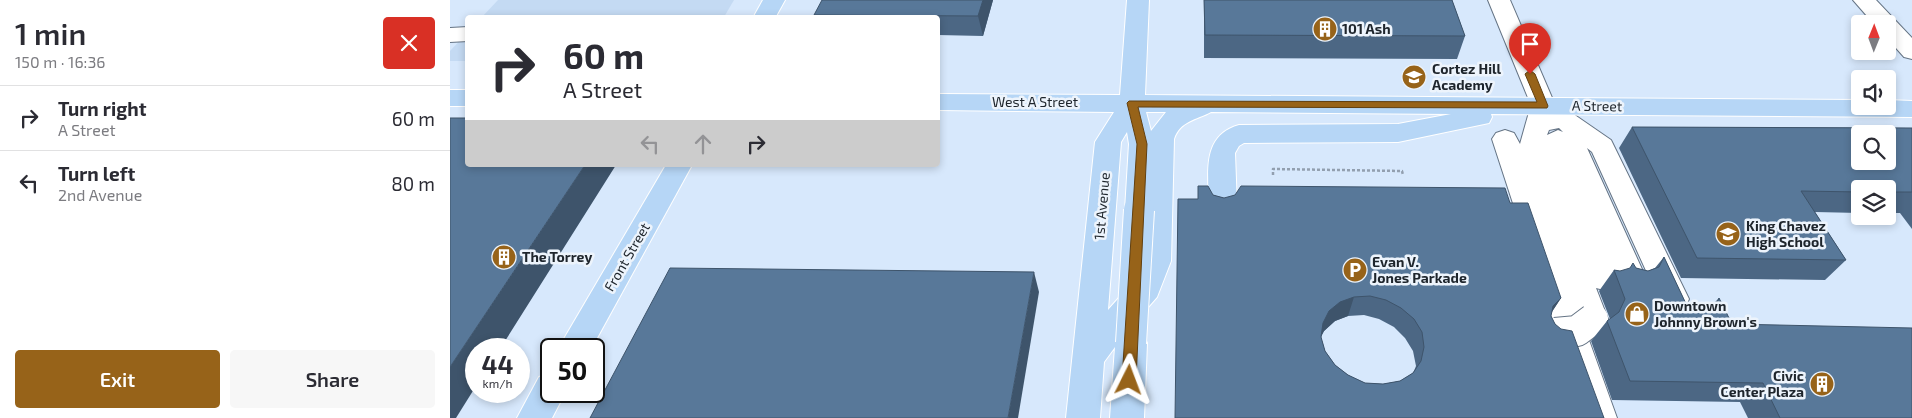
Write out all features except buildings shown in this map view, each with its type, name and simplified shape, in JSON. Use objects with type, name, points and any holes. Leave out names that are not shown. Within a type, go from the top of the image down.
[{"type":"main road","points":[[766,15],[774,0]]},
{"type":"main road","name":"1st Avenue","points":[[1083,418],[1108,142],[1132,103],[1138,0]]},
{"type":"main road","points":[[450,98],[465,98]]},
{"type":"main road","name":"West A Street","points":[[940,102],[1132,103]]},
{"type":"main road","points":[[1127,418],[1142,144],[1132,103]]},
{"type":"main road","name":"A Street","points":[[1132,103],[1912,109]]},
{"type":"main road","points":[[1089,357],[1110,329],[1146,288],[1156,261],[1161,139],[1164,127],[1180,115],[1210,104]]},
{"type":"main road","points":[[1223,207],[1222,153],[1229,140],[1239,134],[1398,133],[1543,106]]},
{"type":"main road","name":"Front Street","points":[[580,338],[678,167]]},
{"type":"main road","points":[[534,418],[542,403]]},
{"type":"street","points":[[1499,0],[1543,106],[1602,146],[1683,318]]},
{"type":"street","points":[[1864,0],[1878,15]]},
{"type":"street","points":[[450,35],[465,34]]},
{"type":"street","points":[[1896,35],[1912,52]]},
{"type":"street","points":[[1543,106],[1531,142],[1600,418]]},
{"type":"street","points":[[1531,142],[1553,150],[1604,278]]},
{"type":"street","points":[[1531,142],[1576,152],[1631,278]]},
{"type":"street","points":[[1531,142],[1593,319],[1577,331],[1555,333]]},
{"type":"path","points":[[1336,160],[1338,170]]},
{"type":"path","points":[[1273,175],[1273,169],[1402,171],[1404,175]]},
{"type":"shaded area","points":[[498,0],[734,0],[725,15],[484,15]]},
{"type":"shaded area","points":[[465,35],[465,61],[450,61],[450,51]]},
{"type":"place","name":"101 Ash","points":[[1325,29]]},
{"type":"place","name":"Cortez Hill Academy","points":[[1414,77]]},
{"type":"place","name":"King Chavez High School","points":[[1728,234]]},
{"type":"place","name":"The Torrey","points":[[504,257]]},
{"type":"place","name":"Evan V. Jones Parkade","points":[[1355,270]]},
{"type":"place","name":"Downtown Johnny Brown's","points":[[1637,314]]},
{"type":"place","name":"Civic Center Plaza","points":[[1822,384]]},
{"type":"route","points":[[1129,380],[1142,144],[1132,103],[1543,106],[1530,74]]}]
